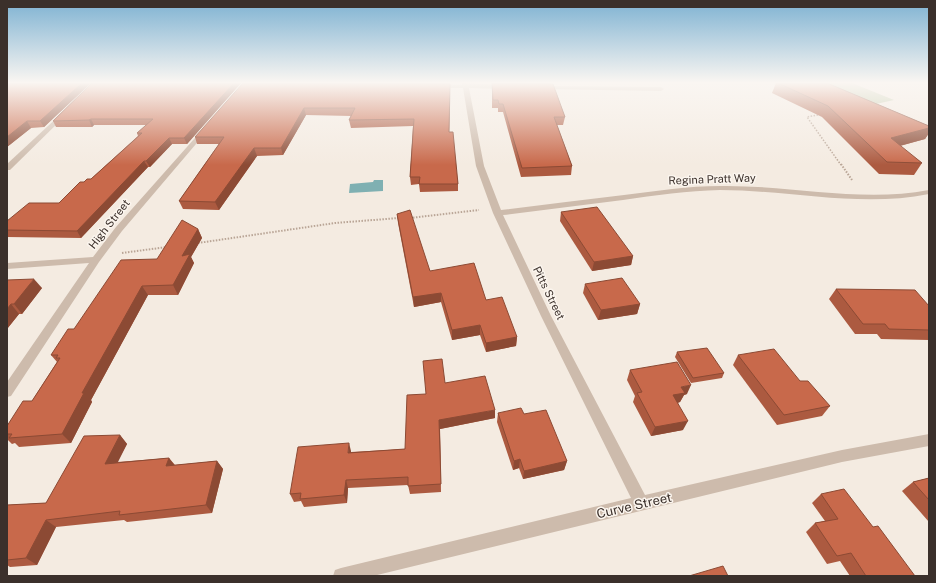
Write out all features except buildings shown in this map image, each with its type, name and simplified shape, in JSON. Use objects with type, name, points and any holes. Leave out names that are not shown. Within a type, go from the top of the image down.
[{"type":"street","points":[[7,168],[69,110]]},
{"type":"street","name":"Pitts Street","points":[[470,110],[480,166],[497,213],[546,316],[641,503]]},
{"type":"street","name":"High Street","points":[[7,392],[98,257],[152,189],[209,125]]},
{"type":"street","name":"Regina Pratt Way","points":[[497,213],[664,192],[719,188],[770,189],[864,197],[908,196],[929,192]]},
{"type":"street","points":[[7,266],[98,257]]},
{"type":"street","name":"Curve Street","points":[[341,576],[842,456],[929,440]]},
{"type":"path","points":[[818,115],[807,117],[864,197]]},
{"type":"path","points":[[196,243],[335,224],[481,210]]},
{"type":"path","points":[[98,257],[174,246]]},
{"type":"water","points":[[374,180],[383,180],[383,191],[349,193],[350,184],[373,182]]}]
